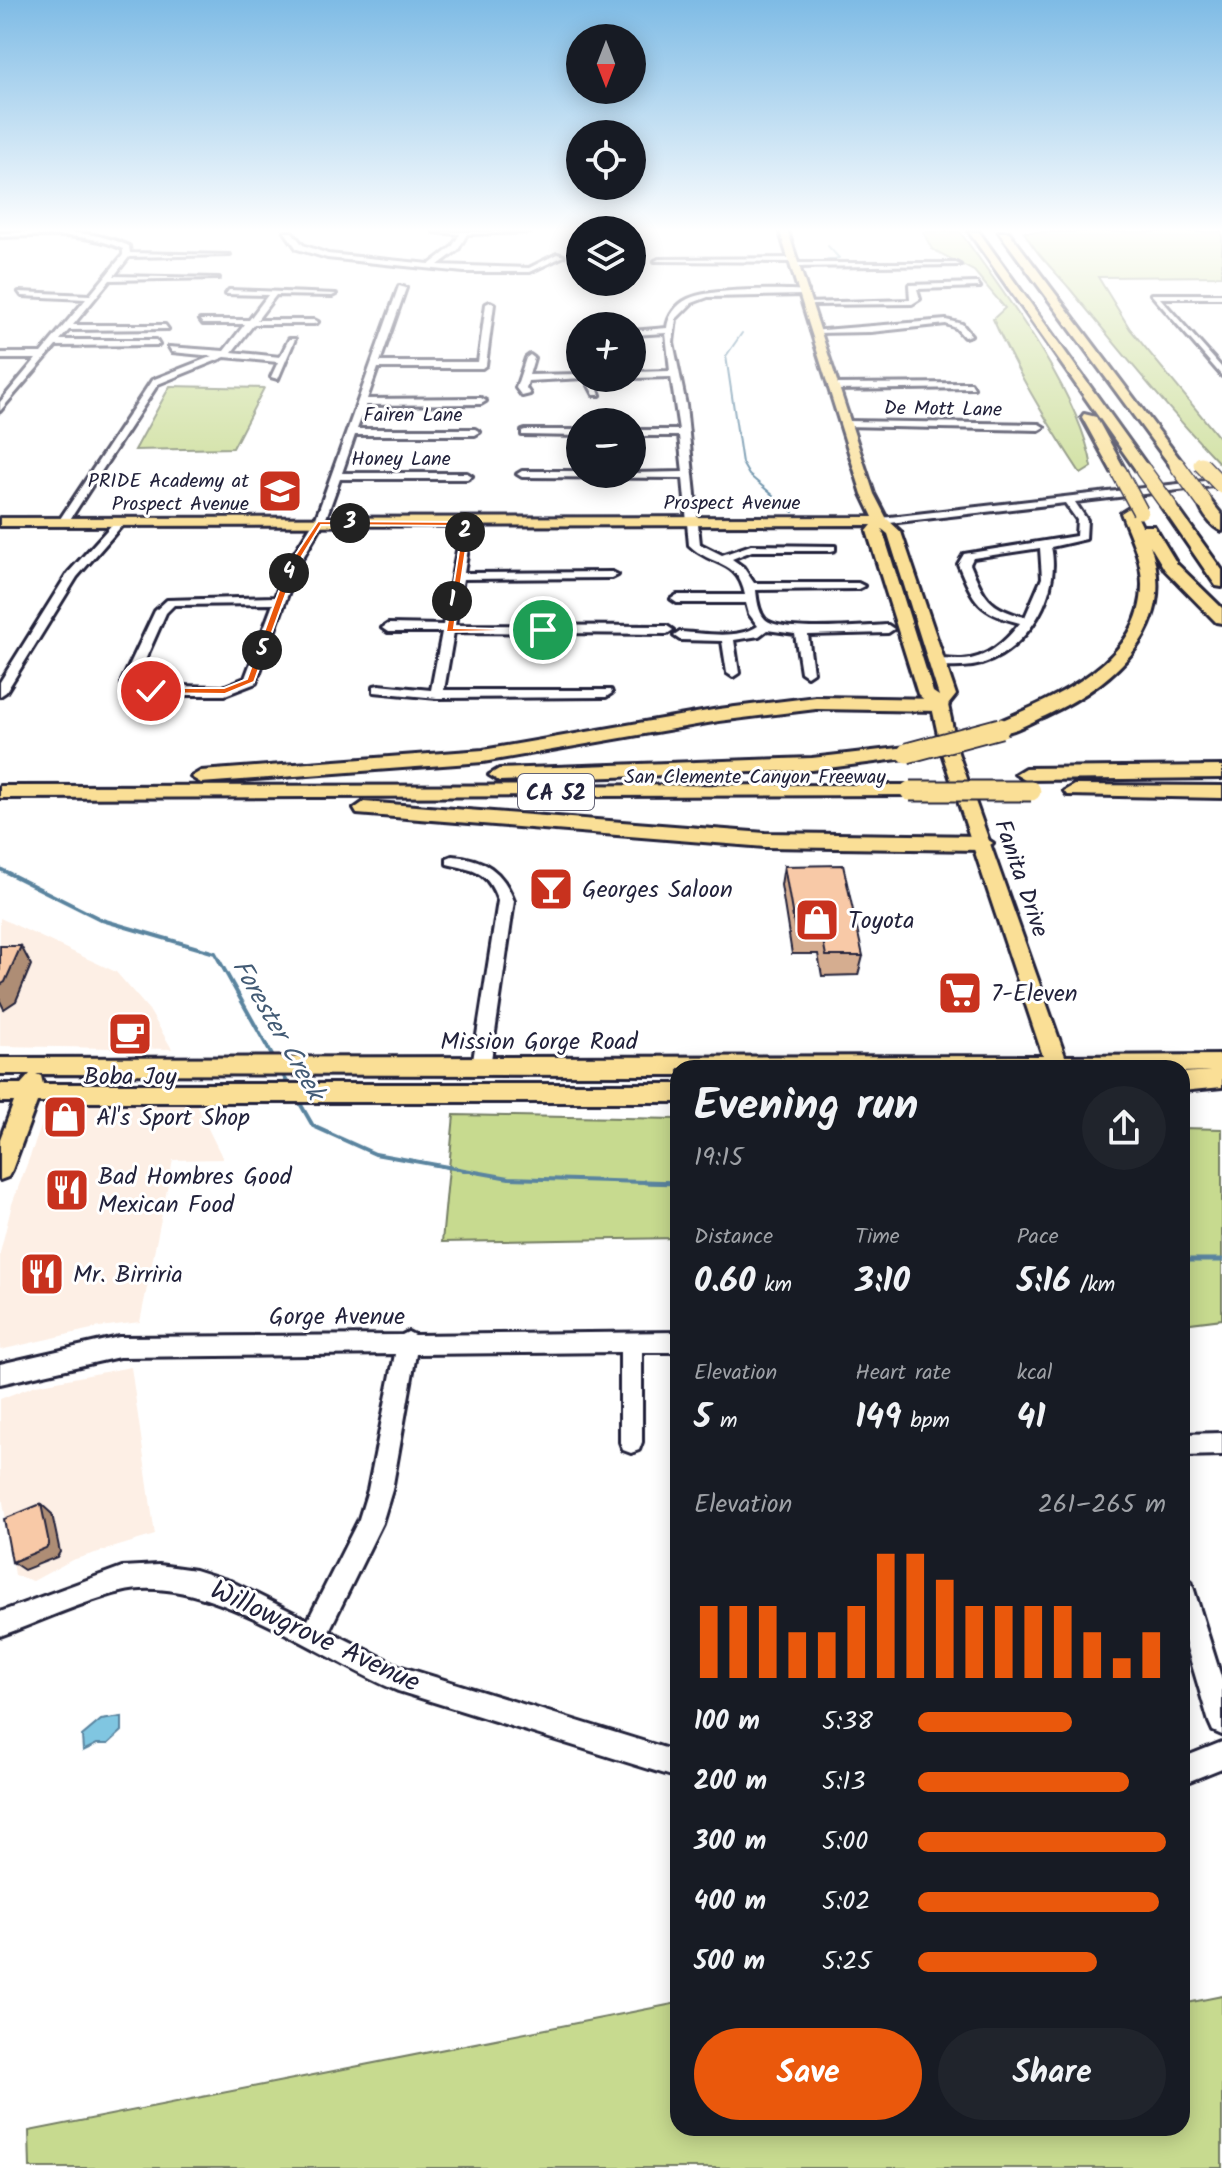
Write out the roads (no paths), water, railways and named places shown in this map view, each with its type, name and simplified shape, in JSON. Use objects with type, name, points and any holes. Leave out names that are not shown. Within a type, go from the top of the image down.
[{"type":"highway","points":[[405,778],[812,764],[907,753],[1000,728],[1080,690],[1103,673],[1135,636],[1150,595],[1147,558],[1109,452],[1045,333]]},
{"type":"highway","points":[[1046,333],[1222,582]]},
{"type":"highway","points":[[1079,333],[1222,526]]},
{"type":"highway","points":[[1084,333],[1152,407]]},
{"type":"highway","points":[[1197,460],[1222,484]]},
{"type":"highway","points":[[1116,472],[1171,567],[1222,618]]},
{"type":"highway","points":[[195,786],[483,756],[719,715],[816,703],[940,705]]},
{"type":"highway","name":"San Clemente Canyon Freeway","points":[[0,776],[195,786],[1028,783],[1222,772]]},
{"type":"highway","name":"San Clemente Canyon Freeway","points":[[0,792],[405,778],[908,783]]},
{"type":"highway","name":"San Clemente Canyon Freeway","points":[[1028,783],[1088,792],[1222,792]]},
{"type":"highway","points":[[195,786],[258,803],[464,814],[703,836],[801,842],[982,843]]},
{"type":"highway","points":[[1088,792],[1222,800]]},
{"type":"main road","name":"Fanita Drive","points":[[816,333],[868,494],[881,521],[894,532],[948,695],[940,705]]},
{"type":"main road","name":"Fanita Drive","points":[[881,521],[874,531],[926,694],[940,705],[950,752],[1055,1060]]},
{"type":"main road","name":"Prospect Avenue","points":[[0,522],[467,524],[881,521]]},
{"type":"main road","name":"Mission Gorge Road","points":[[1190,1063],[1222,1063]]},
{"type":"main road","points":[[0,1170],[32,1093],[35,1065]]},
{"type":"main road","name":"Mission Gorge Road","points":[[6,1066],[670,1066]]},
{"type":"main road","points":[[6,1066],[0,1093],[670,1093]]},
{"type":"main road","points":[[1190,1081],[1222,1079]]},
{"type":"main road","points":[[1190,1091],[1222,1091]]},
{"type":"street","points":[[0,408],[62,333]]},
{"type":"street","points":[[63,522],[155,382],[227,353],[244,333]]},
{"type":"street","points":[[279,600],[171,602],[161,611],[128,687],[140,691],[225,691],[244,686],[252,677],[292,566],[318,523],[386,333]]},
{"type":"street","points":[[375,365],[482,365],[486,333]]},
{"type":"street","points":[[669,333],[681,405],[695,545],[738,568],[752,593],[759,621],[765,626],[801,631],[888,629]]},
{"type":"street","points":[[1186,333],[1222,373]]},
{"type":"street","points":[[275,377],[292,341]]},
{"type":"street","points":[[53,343],[156,343]]},
{"type":"street","points":[[172,349],[283,360]]},
{"type":"street","points":[[1204,354],[1222,354]]},
{"type":"street","points":[[0,356],[43,356]]},
{"type":"street","points":[[525,394],[521,388],[530,358]]},
{"type":"street","points":[[646,375],[674,374]]},
{"type":"street","points":[[523,378],[566,377]]},
{"type":"street","points":[[833,387],[971,386]]},
{"type":"street","points":[[362,402],[481,401]]},
{"type":"street","name":"De Mott Lane","points":[[846,424],[1039,427]]},
{"type":"street","name":"Fairen Lane","points":[[351,432],[475,432]]},
{"type":"street","points":[[525,433],[566,433]]},
{"type":"street","points":[[646,433],[682,433]]},
{"type":"street","points":[[522,474],[687,475]]},
{"type":"street","name":"Honey Lane","points":[[336,476],[467,476]]},
{"type":"street","name":"Prospect Avenue","points":[[881,521],[1222,484]]},
{"type":"street","points":[[1026,621],[997,614],[982,606],[964,564],[968,556],[974,554],[1081,539],[1082,520],[1068,500]]},
{"type":"street","points":[[0,692],[72,575],[120,522]]},
{"type":"street","points":[[437,694],[467,524]]},
{"type":"street","points":[[937,663],[981,661],[1005,644],[1041,604],[1051,560],[1045,545]]},
{"type":"street","points":[[723,559],[751,548],[831,548]]},
{"type":"street","points":[[456,576],[612,575]]},
{"type":"street","points":[[677,599],[858,586]]},
{"type":"street","points":[[680,636],[728,638],[755,633],[765,626]]},
{"type":"street","points":[[388,628],[667,630]]},
{"type":"street","points":[[801,631],[807,672]]},
{"type":"street","points":[[728,638],[733,673]]},
{"type":"street","points":[[379,689],[437,694],[606,693]]},
{"type":"street","points":[[452,861],[471,861],[491,872],[500,882],[506,901],[481,1067]]},
{"type":"street","points":[[313,1636],[370,1523],[408,1342]]},
{"type":"street","points":[[631,1342],[631,1442]]},
{"type":"street","name":"Gorge Avenue","points":[[0,1374],[119,1347],[670,1342]]},
{"type":"street","points":[[1190,1445],[1222,1444]]},
{"type":"street","name":"Willowgrove Avenue","points":[[0,1624],[122,1579],[168,1576],[193,1580],[231,1594],[396,1677],[670,1763]]},
{"type":"street","points":[[1190,1616],[1222,1722]]},
{"type":"street","points":[[1190,1768],[1222,1755]]},
{"type":"water","points":[[122,1717],[122,1731],[108,1744],[97,1744],[83,1751],[82,1736],[101,1720]]},
{"type":"waterway","points":[[742,333],[726,356],[742,463],[749,475],[793,512]]},
{"type":"waterway","name":"Forester Creek","points":[[0,869],[102,920],[215,953],[274,1059]]},
{"type":"waterway","name":"Forester Creek","points":[[280,1070],[290,1087]]},
{"type":"waterway","name":"Forester Creek","points":[[297,1098],[313,1126],[375,1154],[509,1178],[670,1183]]},
{"type":"waterway","name":"Forester Creek","points":[[645,1182],[670,1183]]},
{"type":"waterway","name":"Forester Creek","points":[[1190,1260],[1222,1260]]},
{"type":"place","name":"PRIDE Academy at Prospect Avenue","points":[[280,491]]},
{"type":"place","name":"Georges Saloon","points":[[551,889]]},
{"type":"place","name":"Toyota","points":[[817,920]]},
{"type":"place","name":"7-Eleven","points":[[960,993]]},
{"type":"place","name":"Boba Joy","points":[[130,1034]]},
{"type":"place","name":"Al's Sport Shop","points":[[65,1117]]},
{"type":"place","name":"Bad Hombres Good Mexican Food","points":[[67,1190]]},
{"type":"place","name":"Mr. Birriria","points":[[42,1274]]}]
